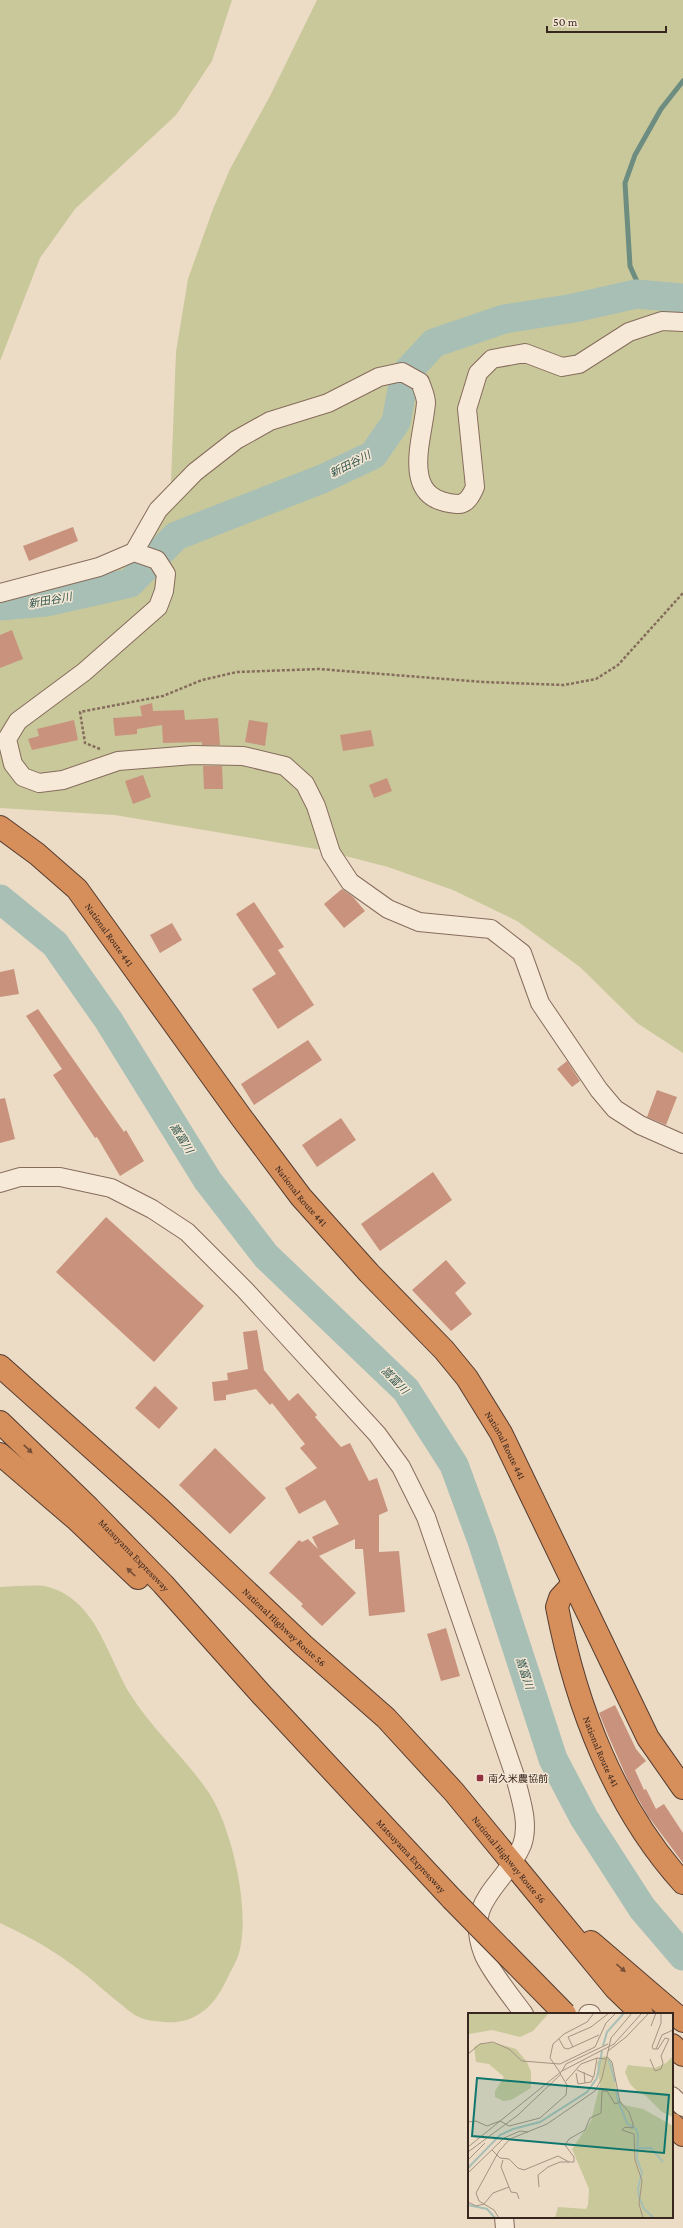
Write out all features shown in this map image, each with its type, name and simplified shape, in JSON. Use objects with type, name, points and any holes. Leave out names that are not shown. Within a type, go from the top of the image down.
[{"type":"highway","name":"National Route 441","points":[[0,827],[37,854],[77,889],[241,1117],[301,1197],[369,1273],[444,1350],[467,1378],[501,1433],[648,1738],[683,1788]]},
{"type":"highway","name":"National Highway Route 56","points":[[0,1366],[159,1508],[302,1645],[386,1718],[454,1792],[616,1988],[641,2013]]},
{"type":"highway","name":"Matsuyama Expressway","points":[[0,1422],[89,1508],[163,1584],[262,1694],[452,1899],[564,2013]]},
{"type":"highway","name":"Matsuyama Expressway","points":[[0,1454],[77,1520],[262,1694]]},
{"type":"highway","name":"National Route 441","points":[[573,1584],[560,1598],[557,1607],[576,1685],[606,1764],[634,1817],[664,1862],[683,1883]]},
{"type":"highway","name":"National Highway Route 56","points":[[549,1907],[683,2021]]},
{"type":"highway","points":[[673,2046],[683,2055]]},
{"type":"highway","points":[[673,2125],[683,2135]]},
{"type":"street","points":[[0,593],[99,567],[134,552],[158,510],[195,472],[236,440],[270,421],[328,403],[379,377],[402,372],[420,382],[426,401],[418,449],[418,473],[425,492],[437,500],[459,504],[470,498],[475,487],[467,409],[478,373],[492,359],[525,353],[562,367],[579,364],[629,332],[662,321],[683,322]]},
{"type":"street","points":[[134,552],[157,560],[166,574],[164,590],[158,607],[84,672],[18,721],[7,739],[13,764],[24,777],[39,783],[64,780],[118,761],[193,755],[243,756],[285,766],[305,784],[316,806],[331,853],[350,882],[388,909],[419,922],[491,929],[522,952],[540,1003],[599,1090],[615,1109],[640,1125],[683,1144]]},
{"type":"street","points":[[0,1183],[20,1177],[60,1177],[111,1188],[152,1209],[187,1232],[245,1290],[381,1440],[401,1467],[426,1518],[515,1776],[526,1819],[522,1844],[512,1862],[494,1885],[482,1905],[476,1928],[483,1955],[523,2013]]},
{"type":"street","points":[[673,2097],[683,2107]]},
{"type":"street","points":[[504,2218],[505,2228]]},
{"type":"path","points":[[118,761],[111,754],[85,743],[80,712],[163,696],[202,680],[237,672],[319,669],[483,682],[564,685],[596,679],[618,665],[683,593]]},
{"type":"green space","points":[[0,0],[232,0],[212,61],[176,115],[75,209],[40,258],[0,361]]},
{"type":"green space","points":[[317,0],[683,0],[683,1053],[637,1023],[580,967],[517,921],[453,890],[388,867],[322,850],[115,815],[0,808],[0,602],[93,577],[170,508],[176,352],[188,279],[213,209],[230,169],[270,96]]},
{"type":"green space","points":[[44,1586],[62,1592],[77,1602],[89,1616],[132,1697],[207,1790],[216,1805],[224,1824],[237,1869],[241,1893],[243,1915],[242,1936],[239,1953],[221,1991],[209,2007],[201,2013],[184,2021],[153,2021],[134,2015],[74,1966],[35,1940],[0,1923],[0,1587]]},
{"type":"building","points":[[73,527],[78,541],[29,561],[23,546]]},
{"type":"building","points":[[12,630],[23,659],[0,668],[0,635]]},
{"type":"building","points":[[152,703],[153,711],[184,710],[185,720],[218,718],[220,745],[202,745],[202,742],[163,743],[162,725],[137,729],[137,734],[115,736],[113,718],[142,716],[140,706]]},
{"type":"building","points":[[74,720],[78,740],[32,750],[28,739],[39,736],[37,729]]},
{"type":"building","points":[[249,720],[268,723],[265,746],[245,742]]},
{"type":"building","points":[[371,730],[374,746],[343,751],[340,735]]},
{"type":"building","points":[[203,766],[222,766],[223,789],[204,789]]},
{"type":"building","points":[[143,775],[151,797],[133,804],[125,781]]},
{"type":"building","points":[[387,778],[392,791],[374,798],[369,785]]},
{"type":"building","points":[[342,889],[353,897],[365,911],[344,928],[324,904]]},
{"type":"building","points":[[254,902],[284,947],[278,950],[314,1005],[278,1029],[252,989],[276,974],[236,914]]},
{"type":"building","points":[[172,923],[182,940],[160,953],[150,935]]},
{"type":"building","points":[[14,969],[19,994],[0,997],[0,972]]},
{"type":"building","points":[[38,1009],[124,1132],[126,1130],[144,1161],[120,1176],[97,1137],[95,1138],[53,1075],[62,1069],[26,1016]]},
{"type":"building","points":[[308,1040],[322,1060],[254,1105],[241,1084]]},
{"type":"building","points":[[567,1061],[580,1081],[572,1087],[557,1069]]},
{"type":"building","points":[[657,1090],[677,1097],[666,1125],[647,1117]]},
{"type":"building","points":[[5,1098],[15,1139],[0,1143],[0,1099]]},
{"type":"building","points":[[341,1118],[356,1140],[317,1167],[302,1145]]},
{"type":"building","points":[[433,1172],[452,1200],[380,1251],[361,1224]]},
{"type":"building","points":[[106,1217],[204,1306],[154,1362],[56,1272]]},
{"type":"building","points":[[446,1260],[466,1283],[455,1293],[472,1314],[451,1331],[412,1290]]},
{"type":"building","points":[[257,1330],[264,1370],[289,1401],[298,1393],[317,1415],[315,1417],[341,1447],[350,1443],[369,1481],[377,1478],[388,1511],[379,1515],[379,1552],[399,1551],[405,1612],[369,1616],[363,1549],[355,1549],[355,1539],[319,1556],[356,1593],[322,1626],[301,1606],[303,1604],[269,1573],[299,1540],[302,1542],[308,1539],[318,1549],[312,1537],[339,1524],[325,1500],[299,1514],[285,1488],[317,1468],[300,1448],[305,1444],[272,1403],[270,1405],[256,1389],[226,1395],[226,1400],[214,1401],[212,1382],[228,1380],[227,1373],[248,1369],[243,1332]]},
{"type":"building","points":[[155,1386],[178,1408],[159,1429],[135,1408]]},
{"type":"building","points":[[215,1448],[266,1498],[230,1534],[179,1485]]},
{"type":"building","points":[[446,1628],[460,1676],[441,1681],[427,1634]]},
{"type":"building","points":[[615,1705],[636,1749],[646,1761],[635,1770],[644,1790],[646,1789],[656,1809],[664,1804],[683,1833],[683,1863],[648,1816],[629,1783],[608,1735],[599,1713]]},
{"type":"waterway","points":[[643,295],[630,266],[625,183],[635,155],[661,109],[683,81]]},
{"type":"waterway","name":"新田谷川","points":[[0,606],[46,602],[130,583],[176,536],[322,479],[373,455],[396,422],[405,374],[434,343],[504,319],[574,308],[636,294],[683,298]]},
{"type":"waterway","name":"嵩富川","points":[[0,899],[55,944],[109,1021],[208,1181],[266,1256],[406,1390],[454,1465],[482,1541],[553,1759],[584,1818],[642,1908],[683,1956]]},
{"type":"place","name":"南久米農協前","points":[[480,1778]]}]
